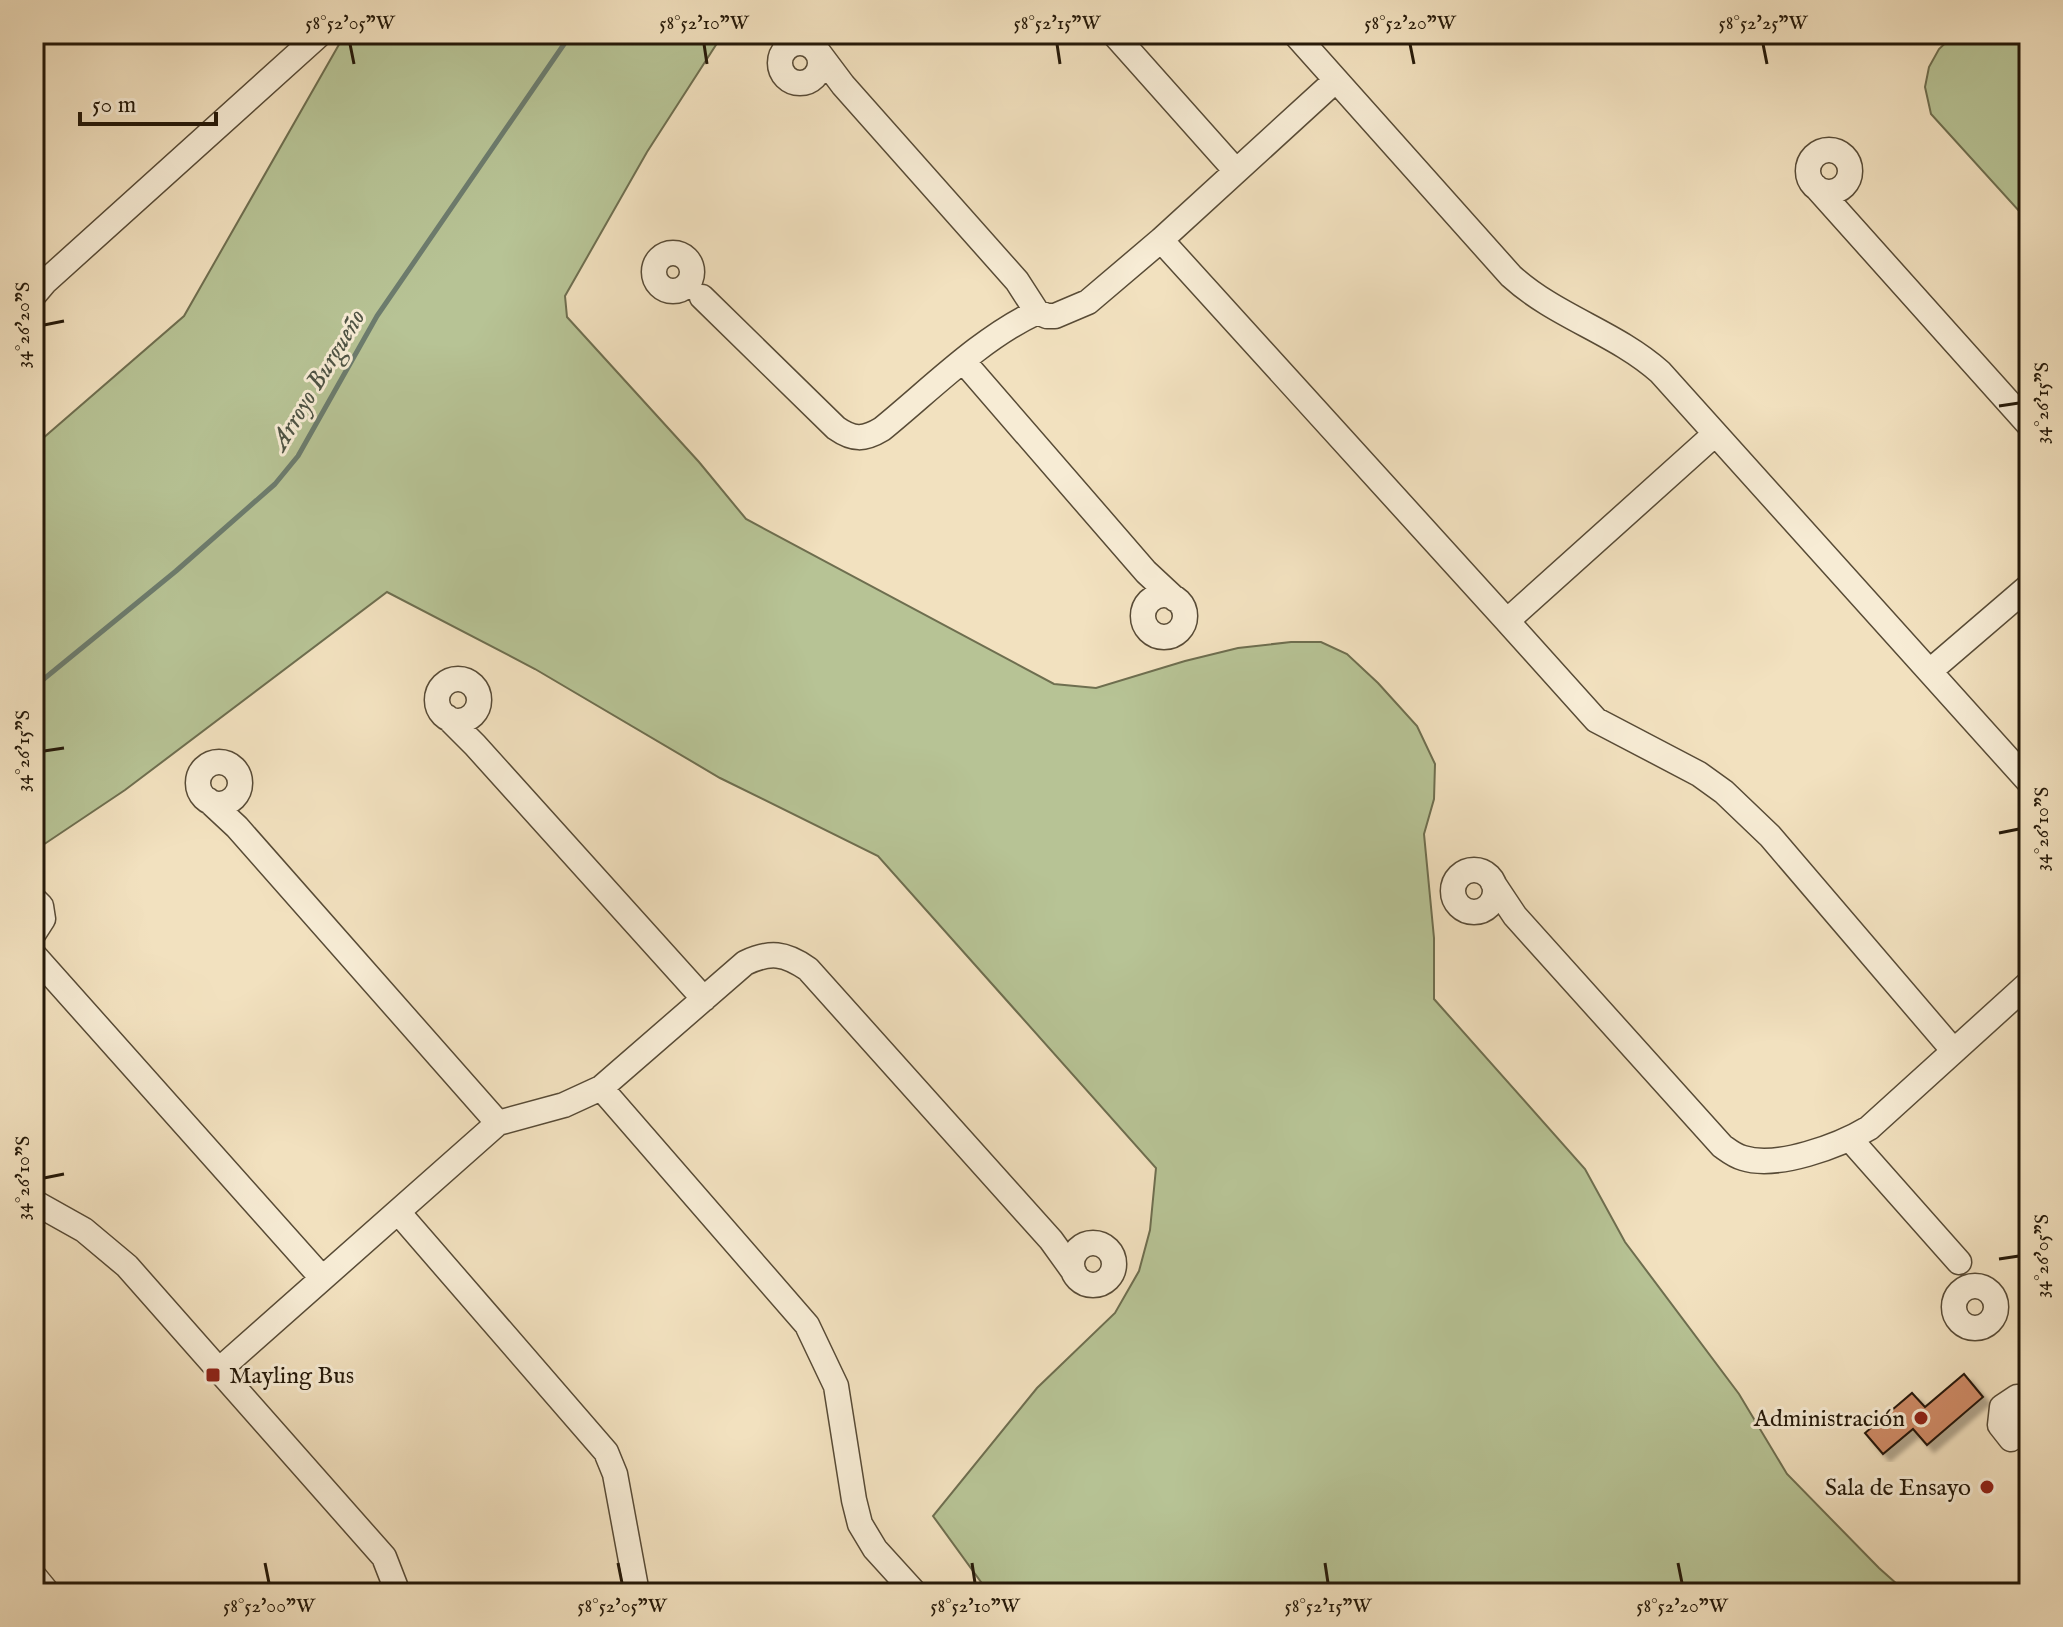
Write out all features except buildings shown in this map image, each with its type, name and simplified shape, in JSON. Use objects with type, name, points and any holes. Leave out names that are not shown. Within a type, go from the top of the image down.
[{"type":"street","points":[[34,295],[320,34]]},
{"type":"street","points":[[1114,34],[1236,171]]},
{"type":"street","points":[[1295,34],[1511,276],[1547,304],[1642,355],[1660,372],[2029,782]]},
{"type":"street","points":[[843,85],[833,80],[813,79],[801,83],[788,79],[779,62],[784,49],[796,42],[809,44],[819,53],[843,85],[1017,281],[1037,312]]},
{"type":"street","points":[[813,79],[820,67],[819,53]]},
{"type":"street","points":[[685,281],[836,428],[857,439],[868,438],[1016,322],[1037,312],[1055,316],[1088,302],[1161,240],[1336,80]]},
{"type":"street","points":[[1816,187],[1829,192],[1842,186],[1849,168],[1843,156],[1831,150],[1818,153],[1809,163],[1809,176],[1816,187],[2029,425]]},
{"type":"street","points":[[1842,186],[1839,206],[1842,216]]},
{"type":"street","points":[[1161,240],[1596,720],[1699,774],[1724,792],[1770,836],[1953,1050]]},
{"type":"street","points":[[964,362],[1146,572],[1184,609],[1181,629],[1170,636],[1157,636],[1147,627],[1144,614],[1150,602],[1151,583],[1146,572]]},
{"type":"street","points":[[1507,621],[1715,434]]},
{"type":"street","points":[[1930,671],[2029,586]]},
{"type":"street","points":[[1150,602],[1162,596],[1175,599]]},
{"type":"street","points":[[475,745],[471,734],[472,715],[478,696],[471,684],[459,679],[446,683],[438,694],[438,707],[704,999]]},
{"type":"street","points":[[447,717],[460,721],[472,715]]},
{"type":"street","points":[[237,827],[233,817],[233,797],[239,786],[237,772],[227,764],[213,763],[202,770],[198,783],[203,796],[237,827],[498,1123]]},
{"type":"street","points":[[208,800],[221,803],[233,797]]},
{"type":"street","points":[[1515,916],[1505,910],[1467,910],[1456,902],[1453,889],[1459,877],[1471,871],[1484,873],[1515,916],[1722,1146],[1745,1159],[1784,1159],[1850,1139],[1869,1128],[2029,983]]},
{"type":"street","points":[[1486,908],[1494,897],[1493,883]]},
{"type":"street","points":[[34,899],[43,912],[36,945],[322,1278]]},
{"type":"street","points":[[219,1370],[498,1123],[564,1105],[601,1088],[745,963],[774,953],[784,955],[808,969],[1051,1240],[1078,1278],[1090,1284],[1103,1282],[1112,1272],[1113,1259],[1105,1247],[1093,1243],[1080,1247],[1061,1246],[1051,1240]]},
{"type":"street","points":[[601,1088],[807,1325],[836,1386],[860,1524],[875,1549],[915,1593]]},
{"type":"street","points":[[1850,1139],[1987,1290],[1995,1301],[1994,1314],[1986,1325],[1973,1328],[1961,1322],[1954,1311],[1961,1292],[1974,1287],[1987,1290]]},
{"type":"street","points":[[34,1202],[84,1230],[127,1266],[384,1557],[398,1593]]},
{"type":"street","points":[[398,1212],[606,1452],[615,1474],[637,1593]]},
{"type":"street","points":[[1074,1272],[1073,1259],[1080,1247]]},
{"type":"street","points":[[1959,1262],[1963,1273],[1961,1292]]},
{"type":"street","points":[[2029,1398],[2017,1397],[2002,1407],[2000,1425],[2011,1439],[2029,1407]]},
{"type":"street","points":[[34,1576],[48,1593]]},
{"type":"green space","points":[[345,34],[723,34],[647,152],[565,296],[567,317],[699,462],[746,519],[1054,684],[1096,688],[1238,648],[1291,642],[1321,642],[1347,654],[1378,683],[1417,726],[1435,764],[1434,799],[1424,834],[1434,938],[1434,999],[1585,1169],[1625,1242],[1739,1394],[1787,1474],[1907,1593],[1536,1593],[1534,1590],[1396,1587],[1362,1593],[989,1593],[933,1516],[1037,1388],[1115,1313],[1139,1271],[1150,1230],[1156,1168],[878,856],[720,778],[535,669],[387,592],[125,790],[34,851],[34,446],[184,316]]},
{"type":"green space","points":[[1955,34],[2029,34],[2029,222],[1931,114],[1925,87],[1929,67],[1939,49]]},
{"type":"waterway","name":"Arroyo Burgueño","points":[[34,687],[176,571],[275,484],[298,456],[377,316],[571,34]]},
{"type":"place","name":"Mayling Bus","points":[[213,1375]]},
{"type":"place","name":"Administración","points":[[1921,1418]]},
{"type":"place","name":"Sala de Ensayo","points":[[1987,1487]]}]
